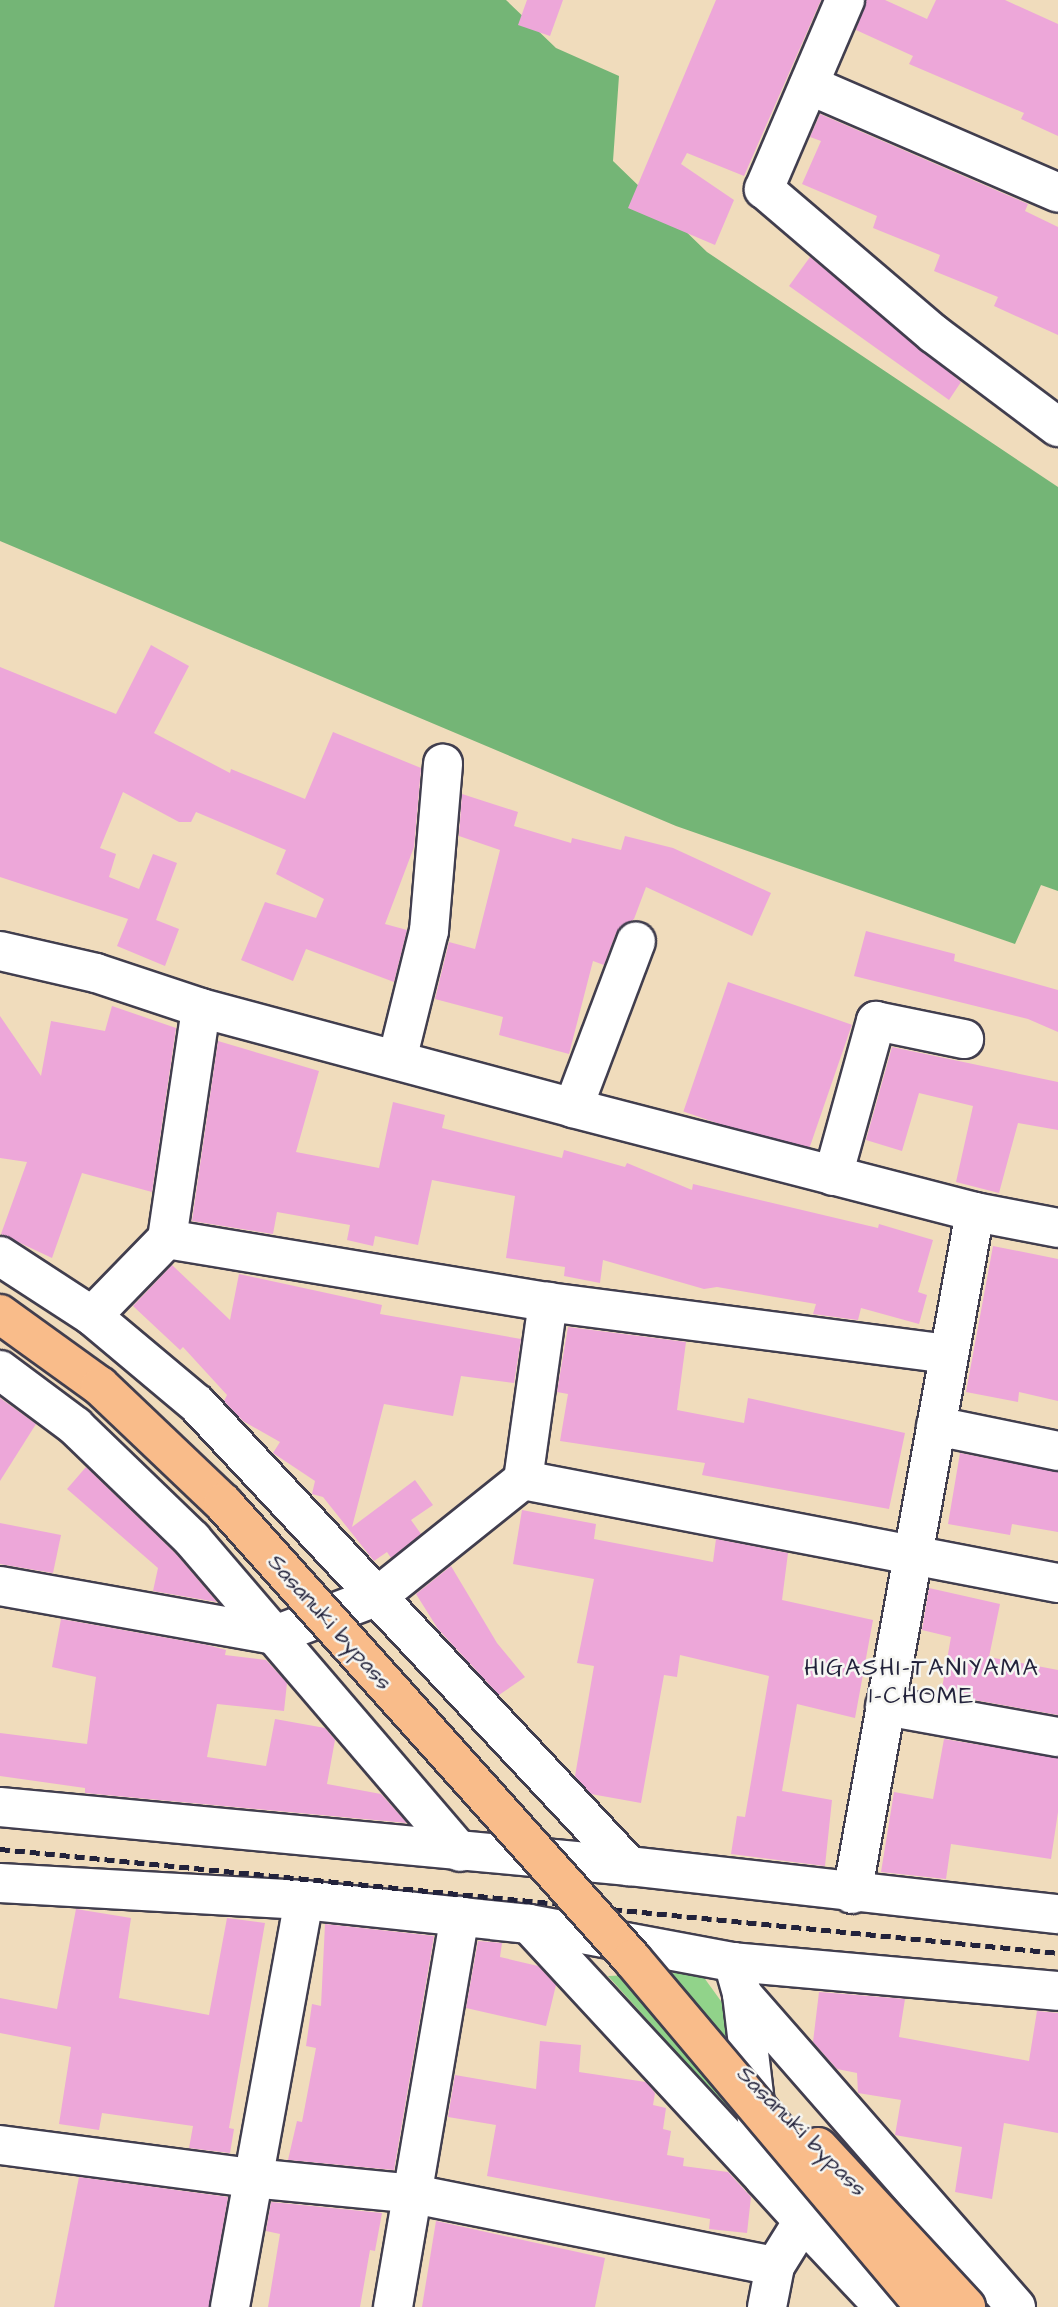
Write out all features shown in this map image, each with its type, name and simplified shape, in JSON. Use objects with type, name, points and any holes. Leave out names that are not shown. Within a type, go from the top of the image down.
[{"type":"main road","name":"Sasanuki bypass","points":[[0,1314],[100,1386],[223,1503],[632,1959],[925,2307]]},
{"type":"main road","name":"Sasanuki bypass","points":[[632,1959],[885,2215],[966,2307]]},
{"type":"street","points":[[845,0],[764,189],[934,334],[1058,427]]},
{"type":"street","points":[[809,85],[1058,193]]},
{"type":"street","points":[[397,1060],[429,931],[443,764]]},
{"type":"street","points":[[573,1108],[636,941]]},
{"type":"street","points":[[0,951],[96,973],[201,1008],[573,1108],[975,1212],[1058,1228]]},
{"type":"street","points":[[92,1316],[167,1239],[201,1008]]},
{"type":"street","points":[[833,1176],[876,1021],[964,1039]]},
{"type":"street","points":[[852,1894],[975,1212]]},
{"type":"street","points":[[167,1239],[548,1302],[949,1354]]},
{"type":"street","points":[[0,1256],[92,1316],[197,1404],[629,1866]]},
{"type":"street","points":[[0,1586],[275,1635],[378,1596],[523,1480],[548,1302]]},
{"type":"street","points":[[0,1370],[75,1426],[132,1477],[275,1635],[460,1852]]},
{"type":"street","points":[[936,1426],[1058,1451]]},
{"type":"street","points":[[523,1480],[1058,1583]]},
{"type":"street","points":[[886,1706],[1058,1737]]},
{"type":"street","points":[[0,1807],[629,1866],[852,1894],[1058,1914]]},
{"type":"street","points":[[0,1883],[304,1900],[530,1923],[737,1978],[1058,1992]]},
{"type":"street","points":[[230,2307],[304,1900]]},
{"type":"street","points":[[393,2307],[460,1916]]},
{"type":"street","points":[[530,1923],[884,2307]]},
{"type":"street","points":[[737,1978],[764,2178]]},
{"type":"street","points":[[737,1978],[1016,2307]]},
{"type":"street","points":[[0,2145],[252,2178],[414,2194],[775,2266]]},
{"type":"street","points":[[767,2307],[775,2266],[803,2221]]},
{"type":"green space","points":[[0,0],[506,0],[556,48],[619,76],[613,161],[707,252],[1058,487],[1058,891],[1041,885],[1015,944],[676,826],[0,541]]},
{"type":"green space","points":[[700,1972],[731,2015],[729,2111],[608,1976]]},
{"type":"building","points":[[527,0],[563,0],[550,36],[518,25]]},
{"type":"building","points":[[716,0],[821,0],[744,176],[687,153],[681,164],[734,200],[715,245],[628,208]]},
{"type":"building","points":[[866,0],[885,0],[927,19],[936,0],[1005,0],[1058,24],[1058,136],[1021,119],[1024,113],[909,64],[913,56],[856,30]]},
{"type":"building","points":[[820,114],[1028,204],[1025,211],[1058,227],[1058,335],[994,306],[998,297],[934,271],[940,255],[873,228],[877,216],[802,184],[821,141],[810,137]]},
{"type":"building","points":[[810,257],[961,382],[949,400],[789,286]]},
{"type":"building","points":[[151,645],[189,666],[154,733],[230,773],[231,769],[305,799],[333,732],[421,768],[414,847],[385,924],[407,930],[394,982],[306,949],[293,981],[241,960],[265,902],[316,918],[324,899],[276,874],[286,850],[196,812],[191,822],[179,822],[123,792],[100,848],[116,854],[109,877],[139,889],[153,854],[177,863],[156,920],[179,929],[165,966],[117,946],[128,919],[0,877],[0,667],[116,714]]},
{"type":"building","points":[[462,794],[518,812],[514,826],[571,843],[572,838],[621,850],[625,836],[673,848],[771,893],[752,936],[646,887],[634,919],[616,933],[604,965],[593,961],[569,1054],[499,1035],[503,1017],[435,999],[449,942],[475,949],[500,850],[459,836]]},
{"type":"building","points":[[866,931],[955,954],[954,961],[1058,990],[1058,1032],[1028,1019],[854,976]]},
{"type":"building","points":[[728,982],[852,1025],[807,1154],[683,1112]]},
{"type":"building","points":[[112,1006],[176,1028],[152,1192],[82,1173],[52,1258],[1,1234],[27,1162],[0,1158],[0,1016],[41,1076],[51,1021],[105,1031]]},
{"type":"building","points":[[218,1041],[319,1071],[296,1152],[379,1168],[393,1102],[445,1115],[442,1128],[562,1158],[564,1150],[625,1167],[627,1163],[692,1190],[693,1184],[878,1228],[879,1224],[933,1240],[918,1292],[927,1295],[919,1324],[861,1308],[858,1320],[813,1314],[816,1304],[717,1287],[704,1289],[603,1260],[600,1283],[564,1276],[565,1267],[506,1258],[515,1196],[432,1180],[418,1245],[375,1236],[373,1246],[347,1240],[350,1225],[277,1212],[273,1234],[192,1221]]},
{"type":"building","points":[[892,1047],[1058,1082],[1058,1130],[1018,1123],[999,1193],[956,1182],[973,1106],[919,1093],[902,1151],[866,1140]]},
{"type":"building","points":[[993,1246],[1058,1259],[1058,1401],[1019,1392],[1018,1402],[966,1392]]},
{"type":"building","points":[[172,1265],[230,1320],[239,1274],[382,1305],[380,1314],[521,1339],[514,1383],[461,1376],[453,1416],[384,1404],[352,1527],[415,1480],[433,1505],[411,1520],[421,1534],[391,1558],[387,1552],[374,1561],[323,1497],[312,1494],[315,1481],[273,1453],[280,1442],[243,1421],[224,1401],[227,1395],[183,1347],[180,1350],[133,1306]]},
{"type":"building","points":[[568,1327],[686,1342],[677,1410],[744,1423],[748,1398],[905,1433],[889,1509],[702,1475],[705,1463],[560,1441],[568,1394],[557,1392]]},
{"type":"building","points":[[0,1398],[36,1424],[0,1481]]},
{"type":"building","points":[[960,1453],[1058,1472],[1058,1532],[1012,1524],[1010,1535],[948,1524]]},
{"type":"building","points":[[86,1467],[176,1554],[217,1602],[153,1591],[158,1568],[67,1489]]},
{"type":"building","points":[[522,1510],[596,1524],[594,1539],[713,1562],[716,1539],[788,1553],[782,1600],[873,1620],[855,1718],[797,1704],[782,1791],[832,1800],[825,1866],[731,1854],[737,1816],[745,1817],[769,1676],[680,1655],[677,1677],[664,1675],[641,1803],[591,1794],[575,1776],[594,1666],[577,1663],[594,1579],[513,1564]]},
{"type":"building","points":[[0,1523],[61,1535],[53,1573],[0,1564]]},
{"type":"building","points":[[451,1566],[497,1643],[525,1677],[499,1695],[438,1629],[416,1594]]},
{"type":"building","points":[[929,1588],[1000,1604],[989,1657],[1058,1670],[1058,1715],[941,1694],[951,1637],[922,1630]]},
{"type":"building","points":[[61,1619],[207,1645],[226,1650],[225,1655],[266,1660],[287,1683],[284,1711],[217,1704],[207,1757],[266,1766],[275,1719],[325,1728],[335,1740],[327,1784],[381,1794],[407,1823],[85,1793],[85,1788],[0,1776],[0,1733],[87,1744],[96,1677],[52,1667]]},
{"type":"building","points":[[944,1739],[1058,1758],[1058,1812],[1051,1859],[951,1844],[946,1879],[881,1872],[894,1792],[933,1799]]},
{"type":"building","points":[[76,1909],[131,1918],[119,1998],[209,2015],[227,1918],[265,1923],[229,2128],[234,2129],[230,2153],[189,2148],[193,2126],[102,2113],[99,2130],[59,2124],[71,2047],[0,2033],[0,1998],[57,2009]]},
{"type":"building","points":[[325,1924],[434,1936],[394,2170],[288,2160],[297,2121],[302,2122],[316,2048],[306,2046],[312,2004],[321,2006]]},
{"type":"building","points":[[478,1941],[502,1943],[500,1957],[538,1966],[556,1985],[546,2026],[466,2008]]},
{"type":"building","points":[[819,1992],[905,1999],[899,2037],[1029,2061],[1037,2011],[1058,2013],[1058,2133],[1004,2123],[992,2199],[955,2192],[962,2147],[895,2135],[901,2100],[858,2093],[857,2073],[837,2069],[813,2042]]},
{"type":"building","points":[[540,2041],[581,2045],[579,2072],[646,2082],[655,2093],[653,2105],[666,2108],[663,2129],[671,2131],[667,2155],[684,2158],[683,2166],[728,2172],[751,2197],[747,2233],[709,2229],[710,2219],[487,2176],[496,2125],[448,2117],[455,2075],[536,2089]]},
{"type":"building","points":[[79,2177],[228,2197],[209,2307],[54,2307]]},
{"type":"building","points":[[271,2202],[382,2213],[375,2251],[370,2250],[360,2307],[268,2307],[280,2234],[266,2231]]},
{"type":"building","points":[[436,2221],[605,2258],[595,2307],[422,2307]]},
{"type":"railway","points":[[0,1849],[1058,1953]]},
{"type":"district","name":"HIGASHI-TANIYAMA 1-CHOME","points":[[922,1683]]}]
